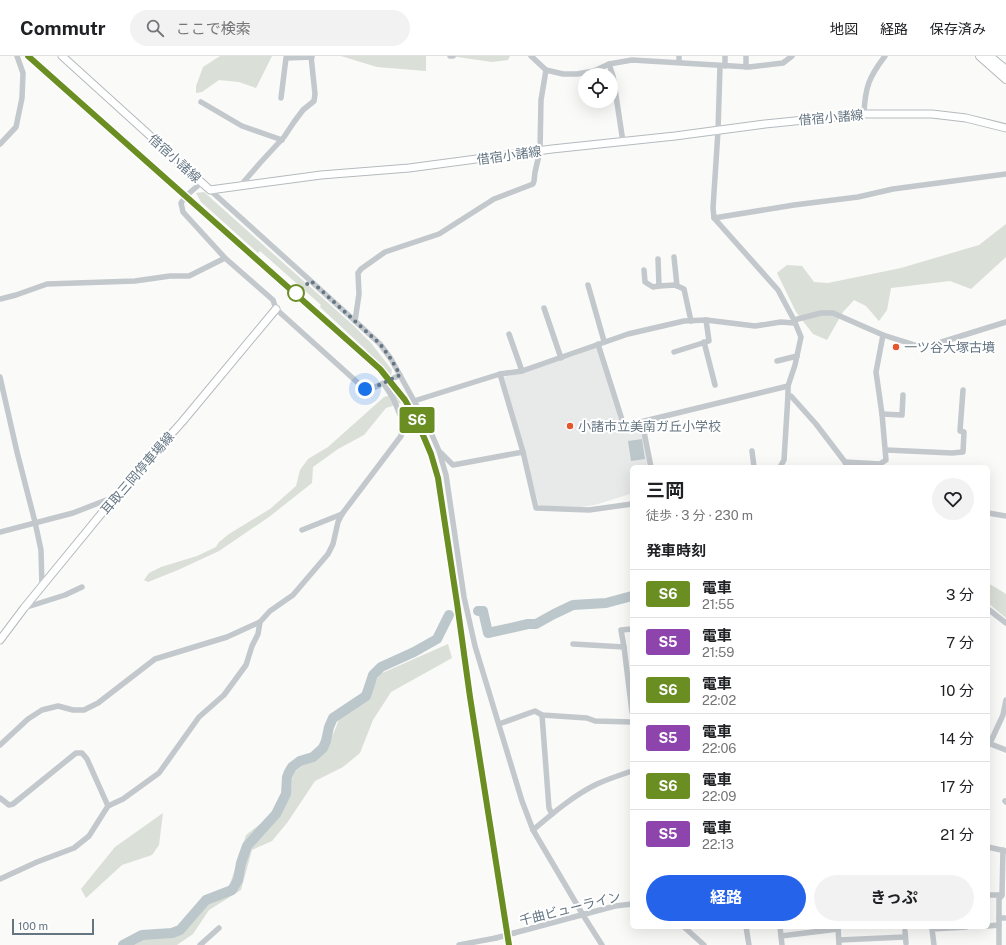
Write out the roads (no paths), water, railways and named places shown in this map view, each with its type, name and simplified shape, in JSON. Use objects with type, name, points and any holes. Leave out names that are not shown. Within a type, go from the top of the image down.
[{"type":"highway","points":[[980,56],[1006,78]]},
{"type":"highway","points":[[989,56],[1006,70]]},
{"type":"main road","name":"借宿小諸線","points":[[62,56],[210,190],[321,175],[409,168],[540,150],[623,142],[765,124],[864,114],[932,114],[966,118],[1006,128]]},
{"type":"main road","name":"耳取三岡停車場線","points":[[0,640],[24,608],[115,497],[182,422],[276,309]]},
{"type":"street","points":[[0,144],[16,127],[22,98],[23,73],[17,56]]},
{"type":"street","points":[[241,185],[282,140],[303,110],[314,101],[315,94],[312,56],[286,58],[281,98]]},
{"type":"street","points":[[531,56],[546,70],[563,74],[577,74],[632,58],[679,59],[723,66],[746,67],[783,63],[792,56]]},
{"type":"street","points":[[725,56],[718,131],[713,208],[714,218],[778,290],[801,337],[788,386],[784,460],[781,465]]},
{"type":"street","points":[[746,56],[746,67]]},
{"type":"street","points":[[864,114],[867,84],[874,70],[885,56]]},
{"type":"street","points":[[609,64],[623,142]]},
{"type":"street","points":[[355,321],[359,294],[358,273],[361,269],[385,252],[439,234],[494,199],[533,184],[540,150],[541,100],[546,70]]},
{"type":"street","points":[[201,102],[242,126],[282,140]]},
{"type":"street","points":[[714,218],[858,196],[893,189],[1006,174]]},
{"type":"street","points":[[202,182],[183,199],[181,203],[183,212],[203,236],[225,258],[272,300],[276,309],[367,391],[400,375]]},
{"type":"street","points":[[210,190],[380,344],[391,359],[414,401],[439,451],[446,475],[464,597],[475,646],[522,801],[533,830],[602,945]]},
{"type":"street","points":[[674,257],[677,286]]},
{"type":"street","points":[[0,299],[47,284],[135,282],[170,276],[189,276],[225,258]]},
{"type":"street","points":[[658,260],[659,286]]},
{"type":"street","points":[[644,270],[645,282],[653,287],[677,286],[684,288],[691,321]]},
{"type":"street","points":[[588,285],[604,341]]},
{"type":"street","points":[[544,308],[561,358]]},
{"type":"street","points":[[414,401],[500,374],[522,371],[604,341],[628,334],[691,321],[706,320],[755,326],[794,321],[821,313],[833,313],[883,335],[918,346],[932,346],[1006,322]]},
{"type":"street","points":[[674,352],[709,341],[706,320]]},
{"type":"street","points":[[509,334],[522,371]]},
{"type":"street","points":[[788,395],[791,396],[816,424],[846,465],[880,464],[886,460],[886,450],[876,372],[883,335]]},
{"type":"street","points":[[704,342],[714,385]]},
{"type":"street","points":[[598,344],[624,426],[788,386]]},
{"type":"street","points":[[777,361],[797,356]]},
{"type":"street","points":[[500,374],[523,452],[536,508],[589,510],[630,504]]},
{"type":"street","points":[[0,377],[41,550],[42,587]]},
{"type":"street","points":[[0,745],[28,719],[42,710],[58,706],[73,710],[84,710],[98,703],[155,659],[227,637],[260,622],[270,611],[292,595],[328,554],[333,544],[338,522],[342,514],[401,436],[403,422],[393,398],[384,384]]},
{"type":"street","points":[[886,450],[952,453],[963,452],[964,432],[960,431],[963,390]]},
{"type":"street","points":[[882,414],[902,415],[903,395]]},
{"type":"street","points":[[642,422],[651,465]]},
{"type":"street","points":[[439,451],[453,464],[523,452]]},
{"type":"street","points":[[752,451],[754,465]]},
{"type":"street","points":[[0,532],[73,513],[115,497]]},
{"type":"street","points":[[990,513],[1006,516]]},
{"type":"street","points":[[302,530],[342,514]]},
{"type":"street","points":[[24,608],[65,595],[82,587]]},
{"type":"street","points":[[990,611],[1006,623]]},
{"type":"street","points":[[0,879],[37,862],[74,848],[89,836],[108,806],[123,799],[159,773],[199,717],[224,695],[246,665],[252,646],[258,634],[260,622]]},
{"type":"street","points":[[630,629],[621,630],[630,696]]},
{"type":"street","points":[[573,644],[624,647]]},
{"type":"street","points":[[990,741],[1003,715],[1006,700]]},
{"type":"street","points":[[499,724],[535,711],[542,715],[630,722]]},
{"type":"street","points":[[542,715],[548,808],[552,814]]},
{"type":"street","points":[[990,743],[1006,750]]},
{"type":"street","points":[[0,798],[9,805],[14,804],[76,754],[82,753],[87,759],[108,806]]},
{"type":"street","points":[[533,830],[552,814],[583,792],[597,784],[630,772]]},
{"type":"street","points":[[990,847],[1004,850],[1002,895],[999,899],[999,945]]},
{"type":"street","points":[[990,895],[1002,895]]},
{"type":"street","name":"千曲ビューライン","points":[[459,945],[496,938],[615,906],[630,904]]},
{"type":"street","points":[[999,918],[1006,918]]},
{"type":"street","points":[[990,926],[999,925]]},
{"type":"street","points":[[200,945],[219,928]]},
{"type":"street","points":[[686,929],[704,945]]},
{"type":"street","points":[[746,929],[748,945]]},
{"type":"street","points":[[780,929],[782,945]]},
{"type":"street","points":[[781,936],[831,929]]},
{"type":"street","points":[[838,929],[839,943],[905,937]]},
{"type":"street","points":[[932,929],[934,945]]},
{"type":"waterway","points":[[478,611],[483,611],[488,633],[528,624],[536,624],[573,605],[606,603],[630,597]]},
{"type":"waterway","points":[[123,945],[142,935],[172,933],[180,930],[206,900],[232,890],[238,880],[241,863],[247,846],[276,814],[286,794],[287,777],[292,767],[300,761],[313,757],[323,748],[333,718],[366,696],[373,675],[381,667],[414,652],[437,639],[449,615]]},
{"type":"railway","points":[[28,56],[381,369],[405,400],[417,421],[431,454],[438,478],[470,697],[509,945]]},
{"type":"train","name":"S6","points":[[28,56],[380,369],[405,400],[417,421],[431,454],[438,478],[470,697],[504,904],[509,945]]},
{"type":"place","name":"一ツ谷大塚古墳","points":[[896,347]]},
{"type":"place","name":"小諸市立美南ガ丘小学校","points":[[570,426]]}]
